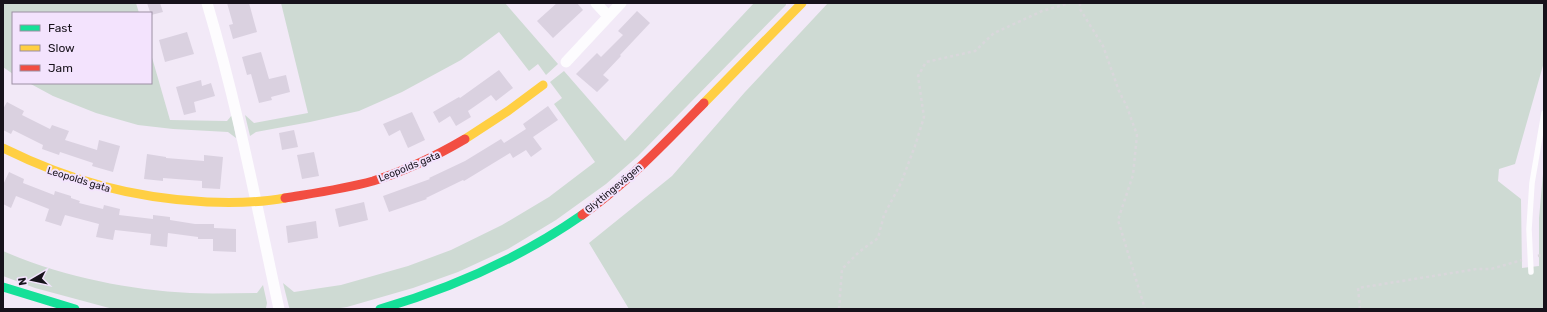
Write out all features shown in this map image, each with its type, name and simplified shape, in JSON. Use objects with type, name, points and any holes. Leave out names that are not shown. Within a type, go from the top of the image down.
[{"type":"street","points":[[207,3],[227,72],[279,309]]},
{"type":"street","points":[[596,3],[608,16]]},
{"type":"street","points":[[566,62],[621,3]]},
{"type":"street","name":"Glyttingevägen","points":[[380,309],[441,291],[477,276],[512,259],[582,214],[617,188],[678,130],[802,3]]},
{"type":"street","name":"Leopolds gata","points":[[3,148],[44,168],[105,189],[152,197],[184,200],[256,202],[320,193],[395,174],[439,154],[478,133],[543,85]]},
{"type":"street","points":[[3,287],[75,309]]},
{"type":"lane","points":[[1531,272],[1529,229],[1532,183],[1544,113]]},
{"type":"path","points":[[839,309],[842,269],[859,252],[878,238],[884,216],[901,183],[916,146],[924,117],[918,76],[926,62],[975,51],[994,33],[1042,11],[1070,3]]},
{"type":"path","points":[[1080,3],[1080,9],[1103,46],[1137,135],[1133,175],[1118,220],[1145,309]]},
{"type":"path","points":[[1360,309],[1358,288],[1477,269],[1491,269],[1530,258]]},
{"type":"shaded area","points":[[3,3],[136,3],[139,12],[12,12],[12,73],[3,67]]},
{"type":"shaded area","points":[[281,3],[505,3],[558,64],[546,75],[538,64],[529,71],[499,32],[461,60],[402,92],[359,111],[256,132],[250,136],[245,115],[254,123],[308,113]]},
{"type":"shaded area","points":[[754,3],[786,3],[786,5],[638,156],[606,184],[556,220],[508,249],[458,272],[413,288],[347,307],[334,309],[290,309],[283,283],[294,292],[341,285],[408,266],[451,250],[502,225],[549,197],[595,162],[554,104],[562,98],[550,82],[564,71],[625,141]]},
{"type":"shaded area","points":[[828,3],[1544,3],[1544,62],[1515,164],[1499,169],[1498,181],[1521,199],[1522,268],[1539,266],[1539,218],[1543,174],[1544,309],[629,309],[589,243],[672,176],[745,92]]},
{"type":"shaded area","points":[[152,57],[170,120],[227,121],[232,115],[236,138],[228,132],[173,129],[138,125],[96,113],[53,96],[31,84],[152,84]]},
{"type":"shaded area","points":[[3,251],[48,268],[95,280],[143,289],[190,293],[257,293],[263,285],[267,303],[266,308],[113,309],[35,288],[3,276]]},
{"type":"building","points":[[147,3],[160,3],[163,12],[152,15],[152,12],[150,12]]},
{"type":"building","points":[[227,3],[249,3],[257,32],[233,39],[229,25],[233,24]]},
{"type":"building","points":[[557,3],[577,3],[583,10],[553,38],[537,21]]},
{"type":"building","points":[[637,11],[650,23],[603,75],[609,80],[597,92],[576,74],[597,53],[601,57],[623,35],[618,31]]},
{"type":"building","points":[[187,32],[194,54],[165,62],[159,40]]},
{"type":"building","points":[[261,52],[269,79],[286,75],[290,92],[271,97],[272,100],[259,103],[251,74],[247,75],[242,57]]},
{"type":"building","points":[[499,70],[513,88],[496,101],[491,95],[468,111],[471,117],[456,126],[450,116],[439,123],[433,112],[459,97],[460,98]]},
{"type":"building","points":[[201,80],[202,86],[211,83],[215,96],[194,102],[196,112],[184,115],[176,87]]},
{"type":"building","points":[[7,102],[24,111],[22,115],[50,129],[52,125],[69,131],[65,140],[97,150],[99,140],[120,146],[113,172],[92,166],[93,163],[60,152],[59,155],[42,149],[43,145],[13,130],[11,134],[3,130],[3,109]]},
{"type":"building","points":[[548,106],[558,120],[533,137],[542,149],[531,157],[526,150],[513,158],[510,153],[464,181],[463,180],[426,198],[427,199],[389,212],[383,196],[430,179],[429,178],[465,161],[501,139],[504,143],[526,129],[523,124]]},
{"type":"building","points":[[412,112],[425,140],[408,148],[400,130],[389,136],[383,124]]},
{"type":"building","points":[[294,130],[298,147],[282,150],[279,133]]},
{"type":"building","points":[[314,152],[319,176],[302,179],[297,155]]},
{"type":"building","points":[[147,154],[166,158],[204,161],[204,155],[223,157],[220,189],[202,188],[202,181],[163,178],[163,181],[144,179]]},
{"type":"building","points":[[9,172],[24,179],[23,183],[54,195],[55,191],[71,196],[71,198],[80,201],[79,203],[103,209],[104,205],[120,209],[119,215],[153,219],[153,215],[170,217],[170,220],[195,224],[214,224],[214,228],[236,229],[236,252],[213,251],[213,239],[198,239],[198,237],[168,233],[167,247],[150,245],[151,234],[115,230],[113,240],[96,237],[99,224],[65,215],[61,226],[45,221],[49,209],[16,196],[11,208],[3,204],[3,185]]},
{"type":"building","points":[[364,202],[368,220],[339,227],[335,209]]},
{"type":"building","points":[[316,221],[318,238],[288,243],[286,226]]},
{"type":"traffic: fast","points":[[380,309],[434,292],[485,270],[535,245],[582,215]]},
{"type":"traffic: fast","points":[[3,287],[75,309]]},
{"type":"traffic: slow","points":[[704,103],[802,3]]},
{"type":"traffic: slow","points":[[465,139],[508,111],[543,85]]},
{"type":"traffic: slow","points":[[3,148],[28,160],[77,179],[153,197],[207,202],[256,202],[285,198]]},
{"type":"traffic: jam","points":[[582,215],[615,190],[660,148],[704,103]]},
{"type":"traffic: jam","points":[[285,198],[340,189],[373,181],[420,163],[465,139]]}]
